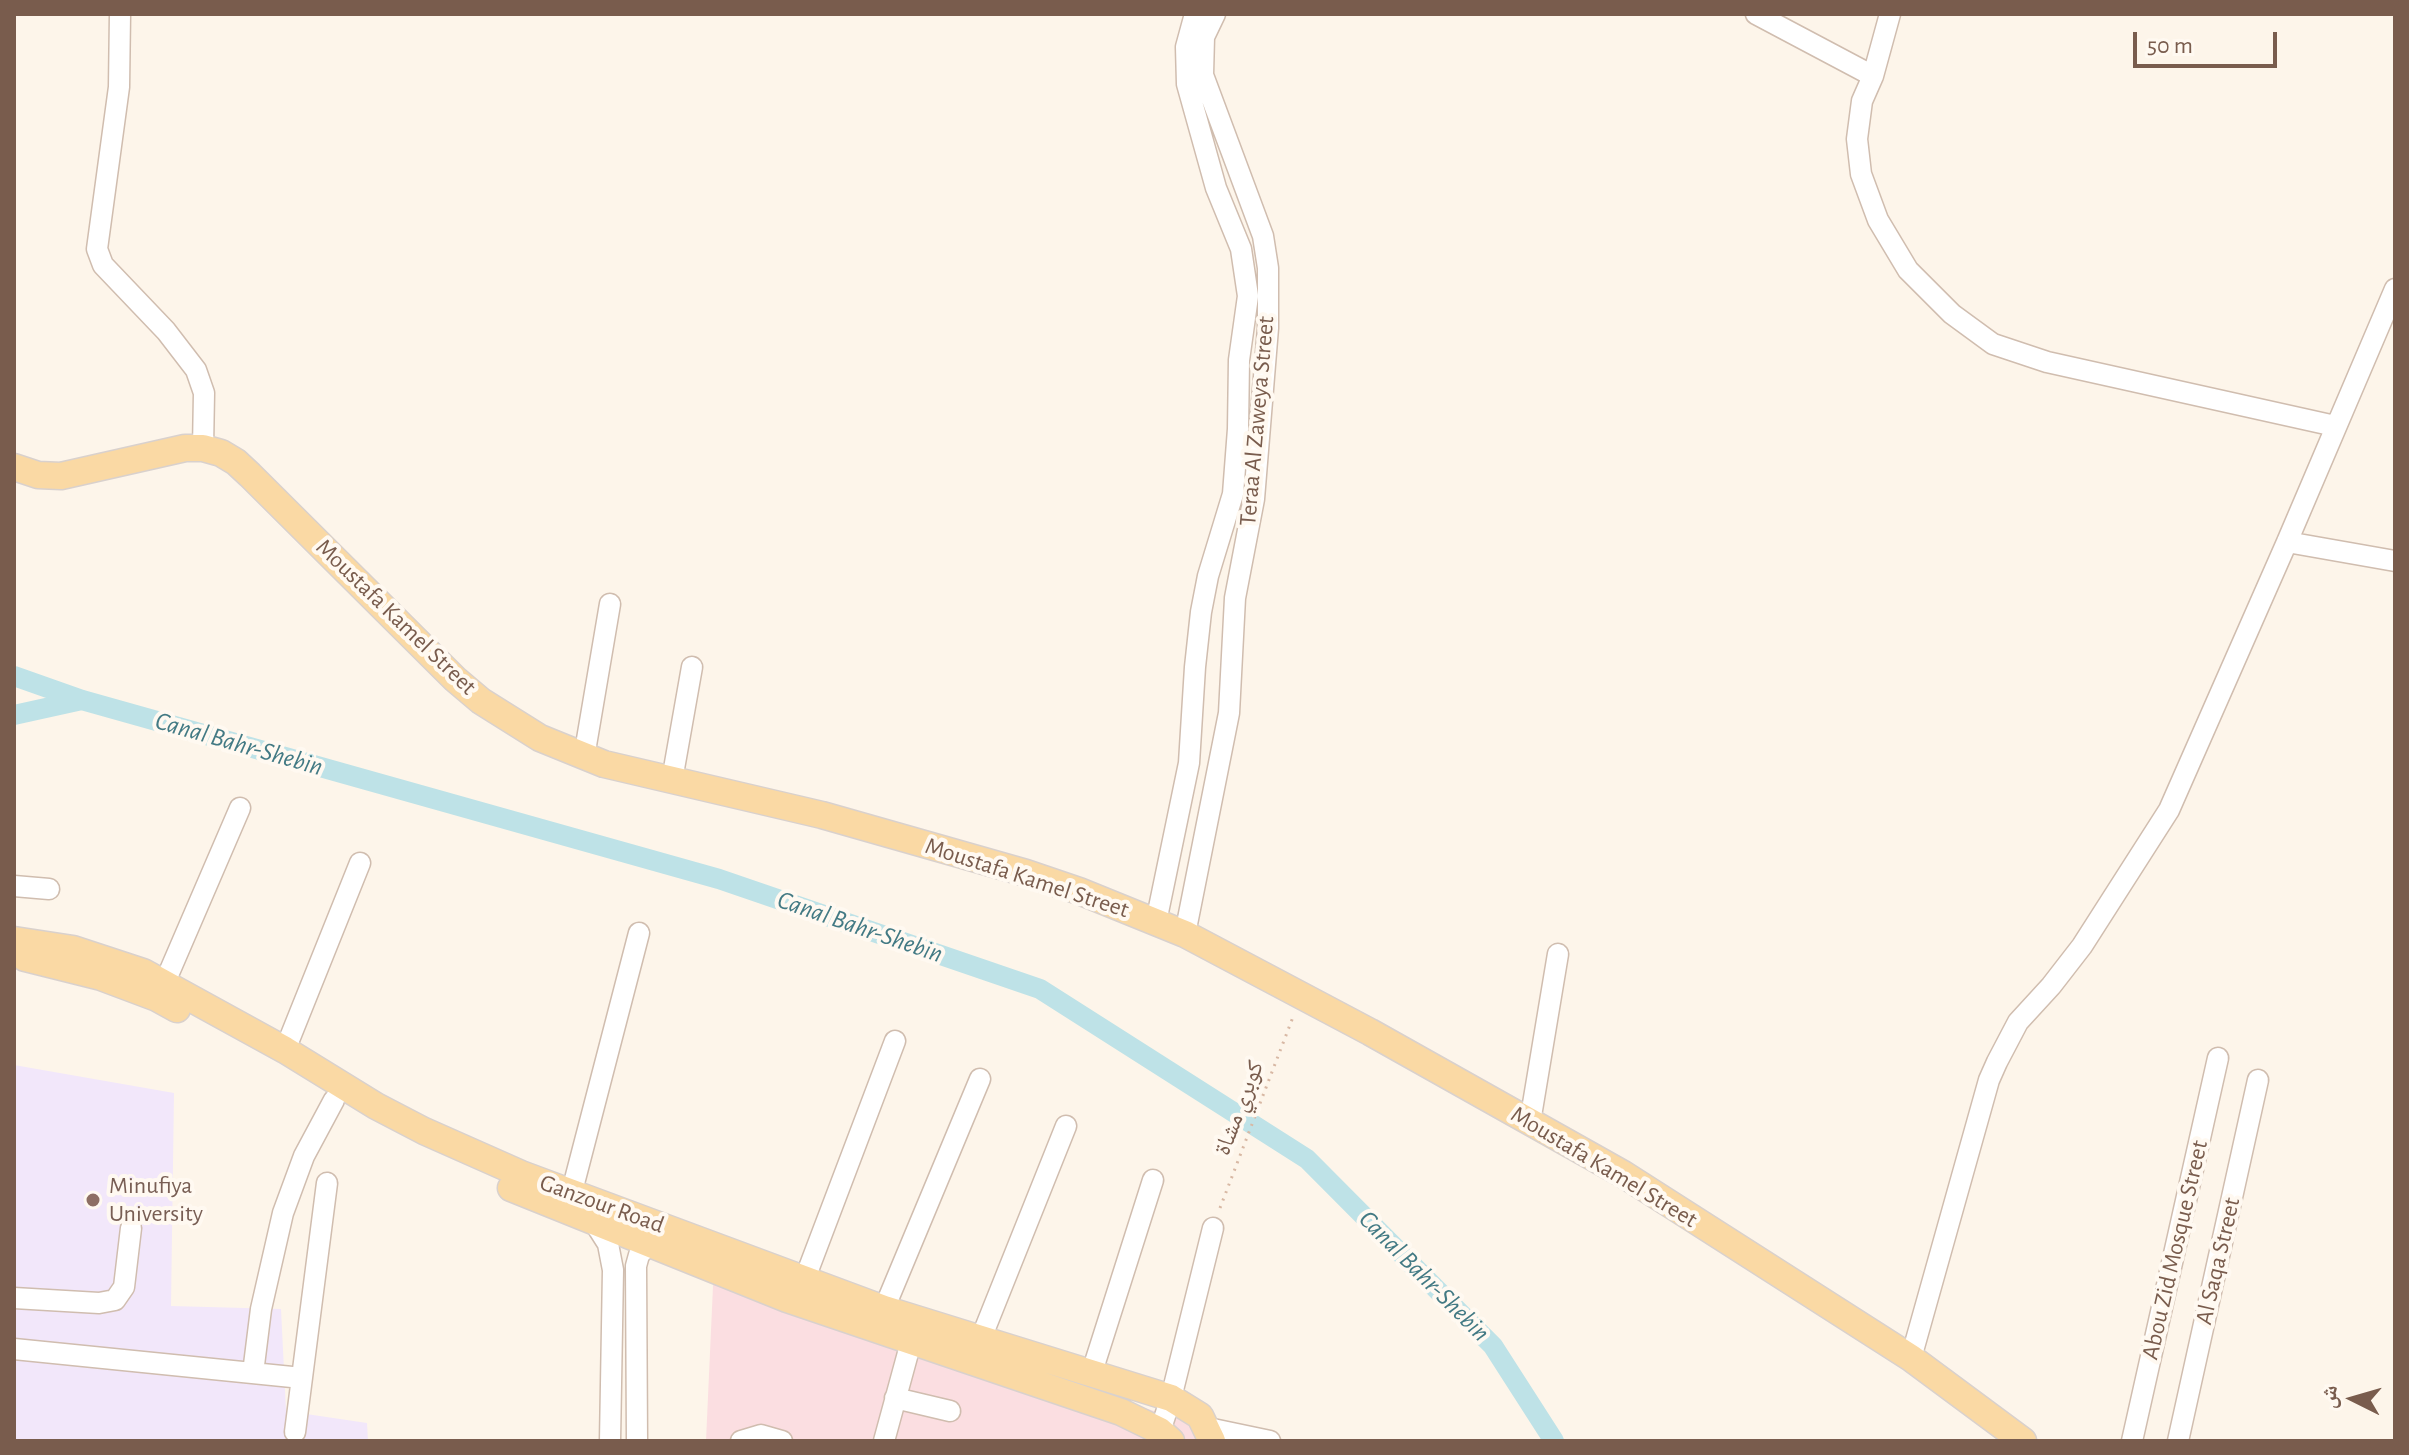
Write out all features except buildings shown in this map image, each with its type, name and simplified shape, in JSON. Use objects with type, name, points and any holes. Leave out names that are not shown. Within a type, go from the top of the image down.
[{"type":"main road","points":[[14,467],[38,475],[61,476],[168,451],[203,448]]},
{"type":"main road","name":"Moustafa Kamel Street","points":[[203,448],[221,453],[236,462],[455,679],[481,701],[540,738],[584,757],[822,815],[1026,873],[1185,934],[1370,1032],[1623,1174],[1911,1358],[2023,1441]]},
{"type":"main road","name":"Ganzour Road","points":[[14,940],[49,944],[97,956],[165,982],[424,1131],[521,1174],[884,1309],[1171,1398],[1200,1416],[1210,1434]]},
{"type":"main road","name":"Ganzour Road","points":[[14,956],[72,968],[157,998],[433,1153],[594,1222],[787,1299],[1108,1408],[1165,1436]]},
{"type":"street","points":[[120,14],[119,87],[97,249],[103,265],[166,331],[196,370],[204,393],[203,448]]},
{"type":"street","name":"Teraa Al Zaweya Street","points":[[1156,922],[1189,763],[1201,612],[1208,576],[1233,494],[1239,360],[1248,296],[1241,249],[1216,188],[1187,84],[1186,47],[1195,14]]},
{"type":"street","name":"Teraa Al Zaweya Street","points":[[1185,934],[1229,713],[1235,598],[1254,499],[1268,328],[1268,268],[1263,236],[1203,75],[1204,37],[1215,14]]},
{"type":"street","points":[[1756,14],[1873,76]]},
{"type":"street","points":[[1890,14],[1873,76],[1862,101],[1857,139],[1861,174],[1878,220],[1908,270],[1952,314],[1993,344],[2047,362],[2335,426]]},
{"type":"street","points":[[1911,1358],[1989,1080],[1997,1062],[2018,1022],[2082,946],[2169,810],[2395,289]]},
{"type":"street","points":[[2287,542],[2395,561]]},
{"type":"street","points":[[584,757],[610,604]]},
{"type":"street","points":[[672,780],[692,667]]},
{"type":"street","points":[[165,982],[240,808]]},
{"type":"street","points":[[285,1050],[360,863]]},
{"type":"street","points":[[14,886],[49,889]]},
{"type":"street","points":[[572,1191],[639,933]]},
{"type":"street","points":[[1530,1122],[1558,954]]},
{"type":"street","points":[[804,1281],[895,1041]]},
{"type":"street","name":"Abou Zid Mosque Street","points":[[2132,1441],[2218,1058]]},
{"type":"street","points":[[884,1309],[980,1079]]},
{"type":"street","name":"Al Saqa Street","points":[[2178,1441],[2258,1080]]},
{"type":"street","points":[[253,1373],[261,1309],[283,1213],[304,1156],[334,1100]]},
{"type":"street","points":[[980,1341],[1066,1126]]},
{"type":"street","points":[[1091,1375],[1153,1180]]},
{"type":"street","points":[[295,1432],[327,1183]]},
{"type":"street","points":[[594,1222],[608,1244],[613,1270],[610,1441]]},
{"type":"street","points":[[14,1298],[99,1303],[115,1300],[124,1287],[131,1228]]},
{"type":"street","points":[[1165,1436],[1171,1398],[1213,1228]]},
{"type":"street","points":[[637,1441],[636,1266],[639,1255],[649,1244]]},
{"type":"street","points":[[884,1441],[911,1342]]},
{"type":"street","points":[[14,1349],[302,1378]]},
{"type":"street","points":[[895,1398],[950,1411]]},
{"type":"street","points":[[1210,1434],[1270,1441]]},
{"type":"street","points":[[741,1441],[761,1435],[782,1441]]},
{"type":"path","name":"كوبري مشاة","points":[[1223,1200],[1289,1030]]},
{"type":"shaded area","name":"Minufiya University","points":[[14,1065],[174,1093],[171,1306],[281,1309],[286,1411],[367,1423],[368,1441],[14,1441]]},
{"type":"shaded area","points":[[714,1264],[1202,1427],[1201,1441],[706,1441]]},
{"type":"waterway","name":"Canal Bahr-Shebin","points":[[14,676],[82,700],[719,879],[1040,989],[1307,1159],[1493,1346],[1554,1441]]},
{"type":"waterway","points":[[14,715],[82,700]]},
{"type":"place","name":"Minufiya University","points":[[93,1200]]}]
